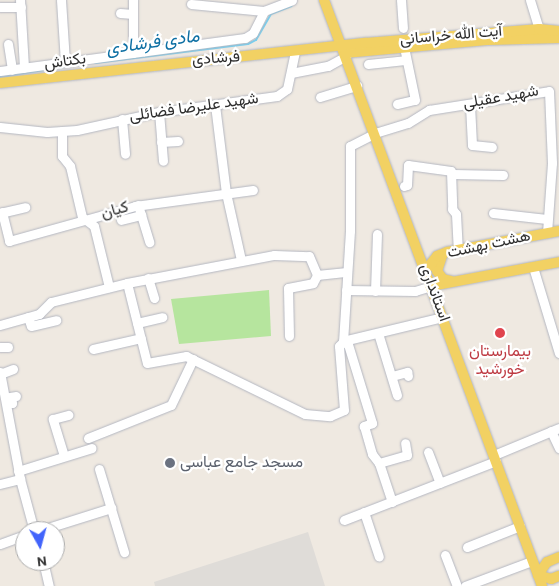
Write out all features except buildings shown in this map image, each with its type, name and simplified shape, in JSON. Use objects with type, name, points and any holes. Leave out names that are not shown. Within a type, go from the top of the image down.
[{"type":"main road","name":"استانداری","points":[[324,0],[542,586]]},
{"type":"main road","name":"آیت الله خراسانی","points":[[344,52],[404,47],[539,29],[559,31]]},
{"type":"main road","name":"آیت الله خراسانی","points":[[344,52],[489,36],[559,38]]},
{"type":"main road","name":"فرشادی","points":[[0,83],[295,52],[344,52]]},
{"type":"main road","name":"هشت بهشت","points":[[425,271],[437,256],[447,252],[559,231]]},
{"type":"main road","points":[[447,252],[438,261],[437,270],[443,279],[454,281]]},
{"type":"main road","name":"هشت بهشت","points":[[431,286],[559,262]]},
{"type":"main road","points":[[559,557],[548,562],[538,575],[552,579],[559,576]]},
{"type":"street","points":[[61,0],[65,62]]},
{"type":"street","points":[[133,0],[133,53]]},
{"type":"street","points":[[191,4],[264,12],[292,0]]},
{"type":"street","points":[[401,0],[403,28]]},
{"type":"street","points":[[530,0],[539,29]]},
{"type":"street","points":[[0,7],[20,4],[24,68]]},
{"type":"street","name":"بکتاش","points":[[0,71],[245,38],[253,33],[264,12]]},
{"type":"street","points":[[120,13],[133,14]]},
{"type":"street","points":[[8,44],[12,70]]},
{"type":"street","points":[[397,104],[415,100],[405,60],[404,47]]},
{"type":"street","name":"شهید علیرضا فضائلی","points":[[62,132],[159,112],[277,96],[287,89],[295,52]]},
{"type":"street","points":[[291,73],[328,66],[344,52]]},
{"type":"street","points":[[368,64],[405,60]]},
{"type":"street","points":[[320,97],[357,86]]},
{"type":"street","name":"شهید عقیلی","points":[[347,272],[350,146],[375,133],[408,123],[429,110],[470,105],[549,90],[552,163],[547,233]]},
{"type":"street","points":[[216,105],[226,193],[241,260]]},
{"type":"street","points":[[470,105],[472,145],[492,147]]},
{"type":"street","points":[[159,112],[163,161]]},
{"type":"street","points":[[122,119],[125,154]]},
{"type":"street","points":[[0,126],[62,132],[62,156],[70,166],[82,217],[94,226],[109,286]]},
{"type":"street","points":[[161,142],[178,141]]},
{"type":"street","points":[[404,186],[407,185],[408,165],[449,170],[453,174],[503,175]]},
{"type":"street","points":[[453,174],[452,209],[456,214],[458,251]]},
{"type":"street","name":"کیان","points":[[1,212],[9,241],[138,205],[253,190]]},
{"type":"street","points":[[138,205],[149,242]]},
{"type":"street","points":[[1,212],[25,207]]},
{"type":"street","points":[[494,213],[547,219]]},
{"type":"street","points":[[121,220],[141,215]]},
{"type":"street","points":[[375,291],[377,234]]},
{"type":"street","points":[[0,325],[43,311],[51,302],[109,286],[274,255],[309,256],[317,275],[313,283],[288,288],[289,336]]},
{"type":"street","points":[[532,267],[559,353]]},
{"type":"street","points":[[317,275],[347,272],[345,341],[372,423],[364,426],[374,459],[379,463],[392,502]]},
{"type":"street","points":[[148,278],[154,298]]},
{"type":"street","points":[[127,283],[147,362],[186,356],[305,414],[322,417],[344,410],[339,346],[345,341],[443,317]]},
{"type":"street","points":[[346,290],[415,291],[431,286]]},
{"type":"street","points":[[28,317],[31,326],[56,320]]},
{"type":"street","points":[[137,322],[162,317]]},
{"type":"street","points":[[378,333],[396,395]]},
{"type":"street","points":[[93,349],[141,338]]},
{"type":"street","points":[[88,438],[171,405],[193,359]]},
{"type":"street","points":[[13,369],[0,373],[2,392],[7,403],[19,475],[33,521]]},
{"type":"street","points":[[392,376],[407,372],[408,376]]},
{"type":"street","points":[[7,403],[12,403],[10,397],[16,396]]},
{"type":"street","points":[[64,456],[53,419],[68,415]]},
{"type":"street","points":[[344,520],[440,483],[555,430],[559,448]]},
{"type":"street","points":[[379,463],[407,455],[405,443]]},
{"type":"street","points":[[0,484],[64,456],[92,448]]},
{"type":"street","points":[[428,452],[440,483]]},
{"type":"street","points":[[99,469],[124,552]]},
{"type":"street","points":[[65,522],[111,508]]},
{"type":"street","points":[[364,512],[379,557]]},
{"type":"street","points":[[468,547],[520,526]]},
{"type":"street","points":[[0,544],[15,539]]},
{"type":"street","points":[[445,555],[457,586]]},
{"type":"street","points":[[465,586],[532,561]]},
{"type":"street","points":[[45,571],[49,586]]},
{"type":"green space","points":[[269,290],[271,336],[179,344],[171,299]]},
{"type":"shaded area","points":[[308,532],[325,586],[155,586],[154,582]]},
{"type":"waterway","name":"مادی فرشادی","points":[[95,63],[248,44],[256,40],[271,14],[292,6]]},
{"type":"waterway","name":"مادی فرشادی","points":[[0,77],[63,67]]},
{"type":"place","name":"بیمارستان خورشید","points":[[500,333]]},
{"type":"place","name":"مسجد جامع عباسی","points":[[170,463]]}]
